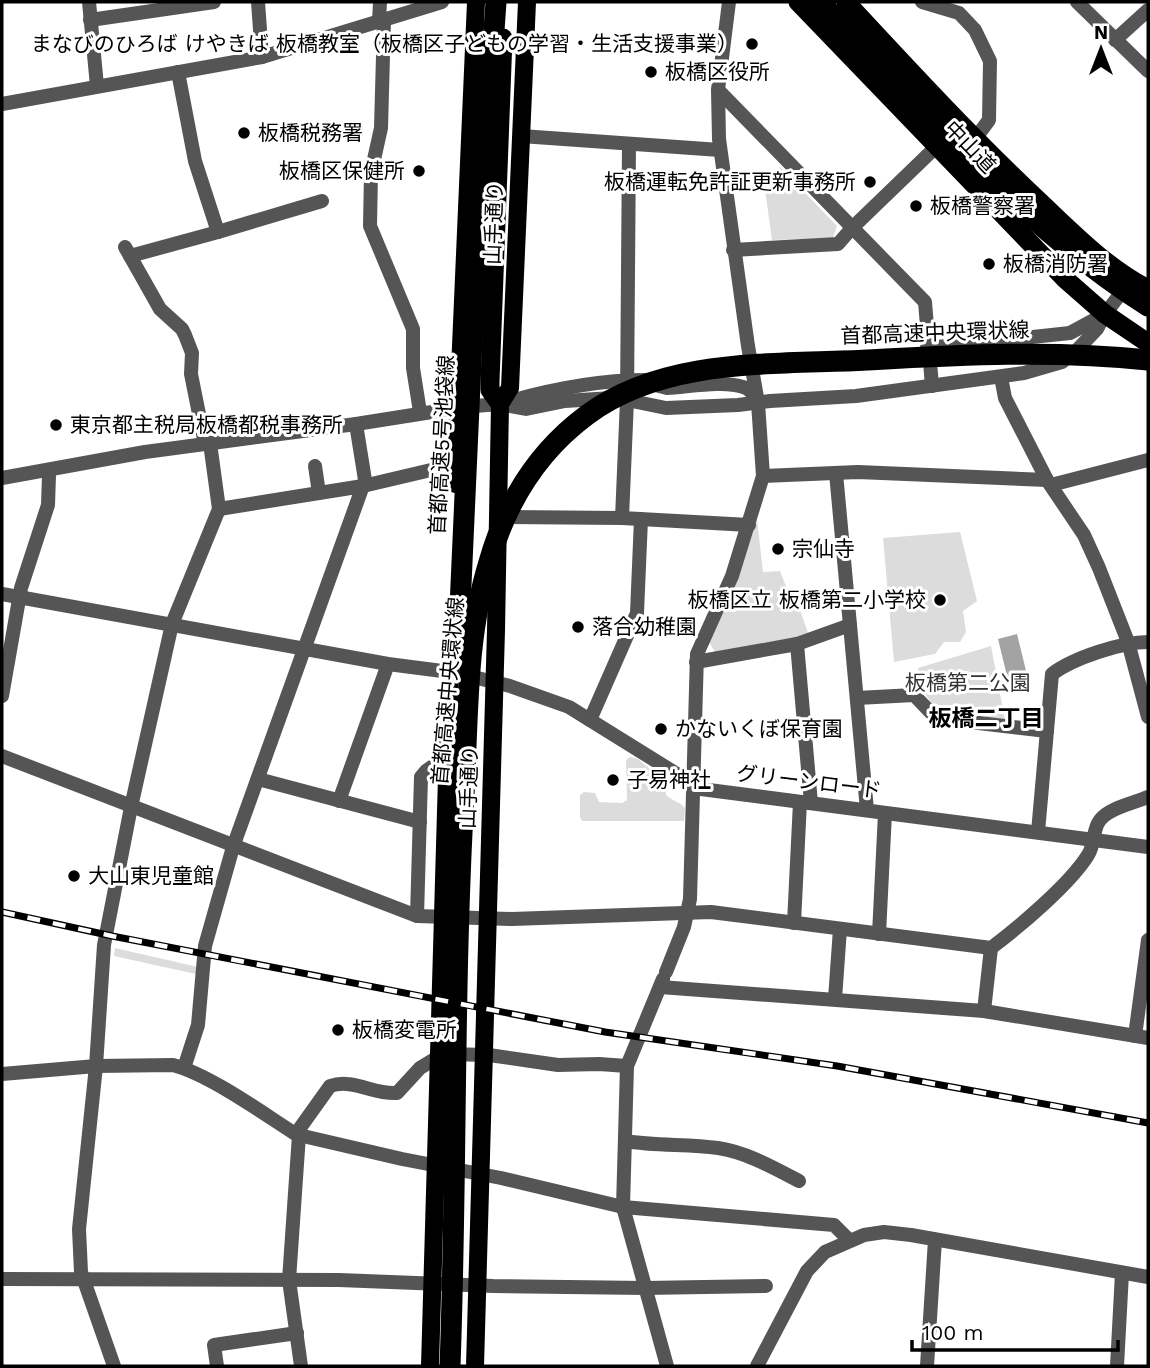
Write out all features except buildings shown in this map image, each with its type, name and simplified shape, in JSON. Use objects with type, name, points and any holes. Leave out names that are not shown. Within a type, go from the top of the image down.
[{"type":"highway","name":"首都高速5号池袋線","points":[[462,890],[456,725],[457,606],[468,340],[493,2]]},
{"type":"highway","points":[[500,404],[490,390],[490,380],[504,2]]},
{"type":"highway","name":"中山道","points":[[798,2],[1064,278],[1105,314],[1148,343]]},
{"type":"highway","points":[[820,2],[994,182],[1036,221],[1116,285],[1148,304]]},
{"type":"highway","points":[[833,2],[1036,212],[1148,304]]},
{"type":"highway","name":"中山道","points":[[846,2],[975,139],[1098,256],[1139,285]]},
{"type":"highway","name":"首都高速中央環状線","points":[[450,1366],[462,890],[473,651],[483,580],[503,519],[523,482],[550,449],[589,413],[646,384],[691,373],[742,367],[1028,353],[1148,360]]},
{"type":"highway","name":"首都高速中央環状線","points":[[456,1366],[462,890],[474,691],[487,581],[507,520],[526,484],[552,451],[584,423],[612,404],[648,388],[674,381],[714,374],[1014,360],[1099,361],[1148,365]]},
{"type":"main road","name":"山手通り","points":[[430,1366],[457,408],[476,2]]},
{"type":"main road","name":"山手通り","points":[[475,1366],[495,681],[500,404],[510,388],[527,2]]},
{"type":"street","points":[[89,2],[97,86]]},
{"type":"street","points":[[90,20],[214,2]]},
{"type":"street","points":[[258,2],[262,57]]},
{"type":"street","points":[[380,2],[381,128],[371,173],[370,226],[413,329],[413,368],[420,412]]},
{"type":"street","points":[[2,104],[262,57],[442,2]]},
{"type":"street","points":[[667,1366],[622,1207],[627,1066],[688,913],[697,654],[732,576],[763,476],[758,404],[720,150],[718,90],[729,2]]},
{"type":"street","points":[[922,2],[959,13],[975,30],[990,61],[989,120],[975,139]]},
{"type":"street","points":[[1077,2],[1148,71]]},
{"type":"street","points":[[1115,40],[1148,10]]},
{"type":"street","points":[[178,72],[195,161],[218,232]]},
{"type":"street","points":[[718,90],[925,302],[932,386]]},
{"type":"street","points":[[521,136],[720,150]]},
{"type":"street","points":[[622,518],[627,400],[629,144]]},
{"type":"street","points":[[733,250],[838,244],[937,146]]},
{"type":"street","points":[[114,1366],[83,1280],[79,1229],[96,1066],[105,935],[172,624],[219,509],[208,443],[191,374],[192,354],[182,329],[160,309],[127,251],[218,232],[322,201]]},
{"type":"street","points":[[2,478],[49,473],[145,452],[356,424],[420,412],[500,404],[565,388],[648,380],[706,368],[852,358],[914,352],[929,347],[1070,333],[1105,314],[1139,285]]},
{"type":"street","points":[[500,404],[526,409],[580,399],[609,397],[666,408],[758,404],[856,396],[1001,377],[1062,362],[1097,329],[1105,314]]},
{"type":"street","points":[[1001,377],[1005,398],[1049,483],[1084,535],[1128,642],[1148,717]]},
{"type":"street","points":[[648,380],[667,388],[732,385],[745,387],[752,392],[758,404]]},
{"type":"street","points":[[184,1068],[198,1025],[205,946],[233,847],[365,480],[356,424]]},
{"type":"street","points":[[763,476],[858,472],[1049,483],[1148,460]]},
{"type":"street","points":[[316,466],[319,493]]},
{"type":"street","points":[[219,509],[363,486],[431,470]]},
{"type":"street","points":[[2,696],[19,596],[48,505],[49,473]]},
{"type":"street","points":[[836,474],[867,810]]},
{"type":"street","points":[[498,517],[622,518],[749,525]]},
{"type":"street","points":[[590,720],[637,613],[641,519]]},
{"type":"street","name":"グリーンロード","points":[[2,594],[495,681],[569,707],[702,789],[1148,847]]},
{"type":"street","points":[[696,662],[797,645],[850,625]]},
{"type":"street","points":[[1038,832],[1052,674],[1060,668],[1128,642],[1148,642]]},
{"type":"street","points":[[794,923],[806,802],[797,645]]},
{"type":"street","points":[[339,801],[388,664]]},
{"type":"street","points":[[857,698],[914,695],[936,718],[1047,731]]},
{"type":"street","points":[[2,756],[417,916],[512,919],[711,912],[991,948]]},
{"type":"street","points":[[417,916],[421,777],[447,756]]},
{"type":"street","points":[[258,779],[420,822]]},
{"type":"street","points":[[984,1011],[991,948],[1079,869],[1090,852],[1100,819],[1148,797]]},
{"type":"street","points":[[879,934],[885,813]]},
{"type":"street","points":[[835,999],[840,929]]},
{"type":"street","points":[[660,987],[984,1011],[1142,1037],[1148,940]]},
{"type":"street","points":[[301,1366],[289,1280],[299,1135],[300,1128],[330,1086],[344,1082],[397,1093],[420,1068],[443,1054],[489,1055],[558,1065],[627,1066]]},
{"type":"street","points":[[2,1074],[96,1066],[173,1065],[184,1068],[299,1135],[622,1207],[834,1225],[849,1240]]},
{"type":"street","points":[[625,1141],[649,1145],[719,1148],[769,1166],[799,1181]]},
{"type":"street","points":[[757,1366],[807,1271],[825,1252],[864,1235],[884,1232],[1148,1278]]},
{"type":"street","points":[[927,1366],[935,1240]]},
{"type":"street","points":[[1117,1366],[1122,1273]]},
{"type":"street","points":[[2,1279],[289,1280],[645,1288],[766,1286]]},
{"type":"street","points":[[217,1366],[214,1345],[297,1333]]},
{"type":"green space","points":[[780,167],[837,226],[833,238],[772,240],[764,182]]},
{"type":"green space","points":[[757,519],[763,572],[780,571],[789,594],[794,593],[808,633],[793,639],[715,652],[709,642],[736,584]]},
{"type":"green space","points":[[960,532],[977,601],[963,611],[966,632],[960,642],[944,642],[935,654],[894,662],[883,538]]},
{"type":"green space","name":"板橋第二公園","points":[[991,646],[1005,720],[934,707],[920,686],[918,668]]},
{"type":"green space","points":[[630,757],[638,759],[665,782],[666,795],[685,808],[684,821],[582,821],[580,795],[584,792],[595,793],[599,802],[622,803],[627,800],[626,760]]},
{"type":"green space","points":[[115,948],[198,967],[196,974],[114,956]]},
{"type":"shaded area","points":[[1017,634],[1029,683],[1010,688],[998,639]]},
{"type":"railway","points":[[2,912],[605,1032],[837,1066],[1148,1123]]},
{"type":"place","name":"まなびのひろば けやきば 板橋教室（板橋区子どもの学習・生活支援事業）","points":[[752,44]]},
{"type":"place","name":"板橋区役所","points":[[651,72]]},
{"type":"place","name":"板橋税務署","points":[[244,133]]},
{"type":"place","name":"板橋区保健所","points":[[419,171]]},
{"type":"place","name":"板橋運転免許証更新事務所","points":[[870,182]]},
{"type":"place","name":"板橋警察署","points":[[916,206]]},
{"type":"place","name":"板橋消防署","points":[[989,264]]},
{"type":"place","name":"東京都主税局板橋都税事務所","points":[[56,425]]},
{"type":"place","name":"宗仙寺","points":[[778,549]]},
{"type":"place","name":"板橋区立 板橋第二小学校","points":[[940,600]]},
{"type":"place","name":"落合幼稚園","points":[[578,627]]},
{"type":"place","name":"かないくぼ保育園","points":[[661,729]]},
{"type":"place","name":"子易神社","points":[[613,780]]},
{"type":"place","name":"大山東児童館","points":[[74,876]]},
{"type":"place","name":"板橋変電所","points":[[338,1030]]},
{"type":"district","name":"板橋二丁目","points":[[986,718]]}]
